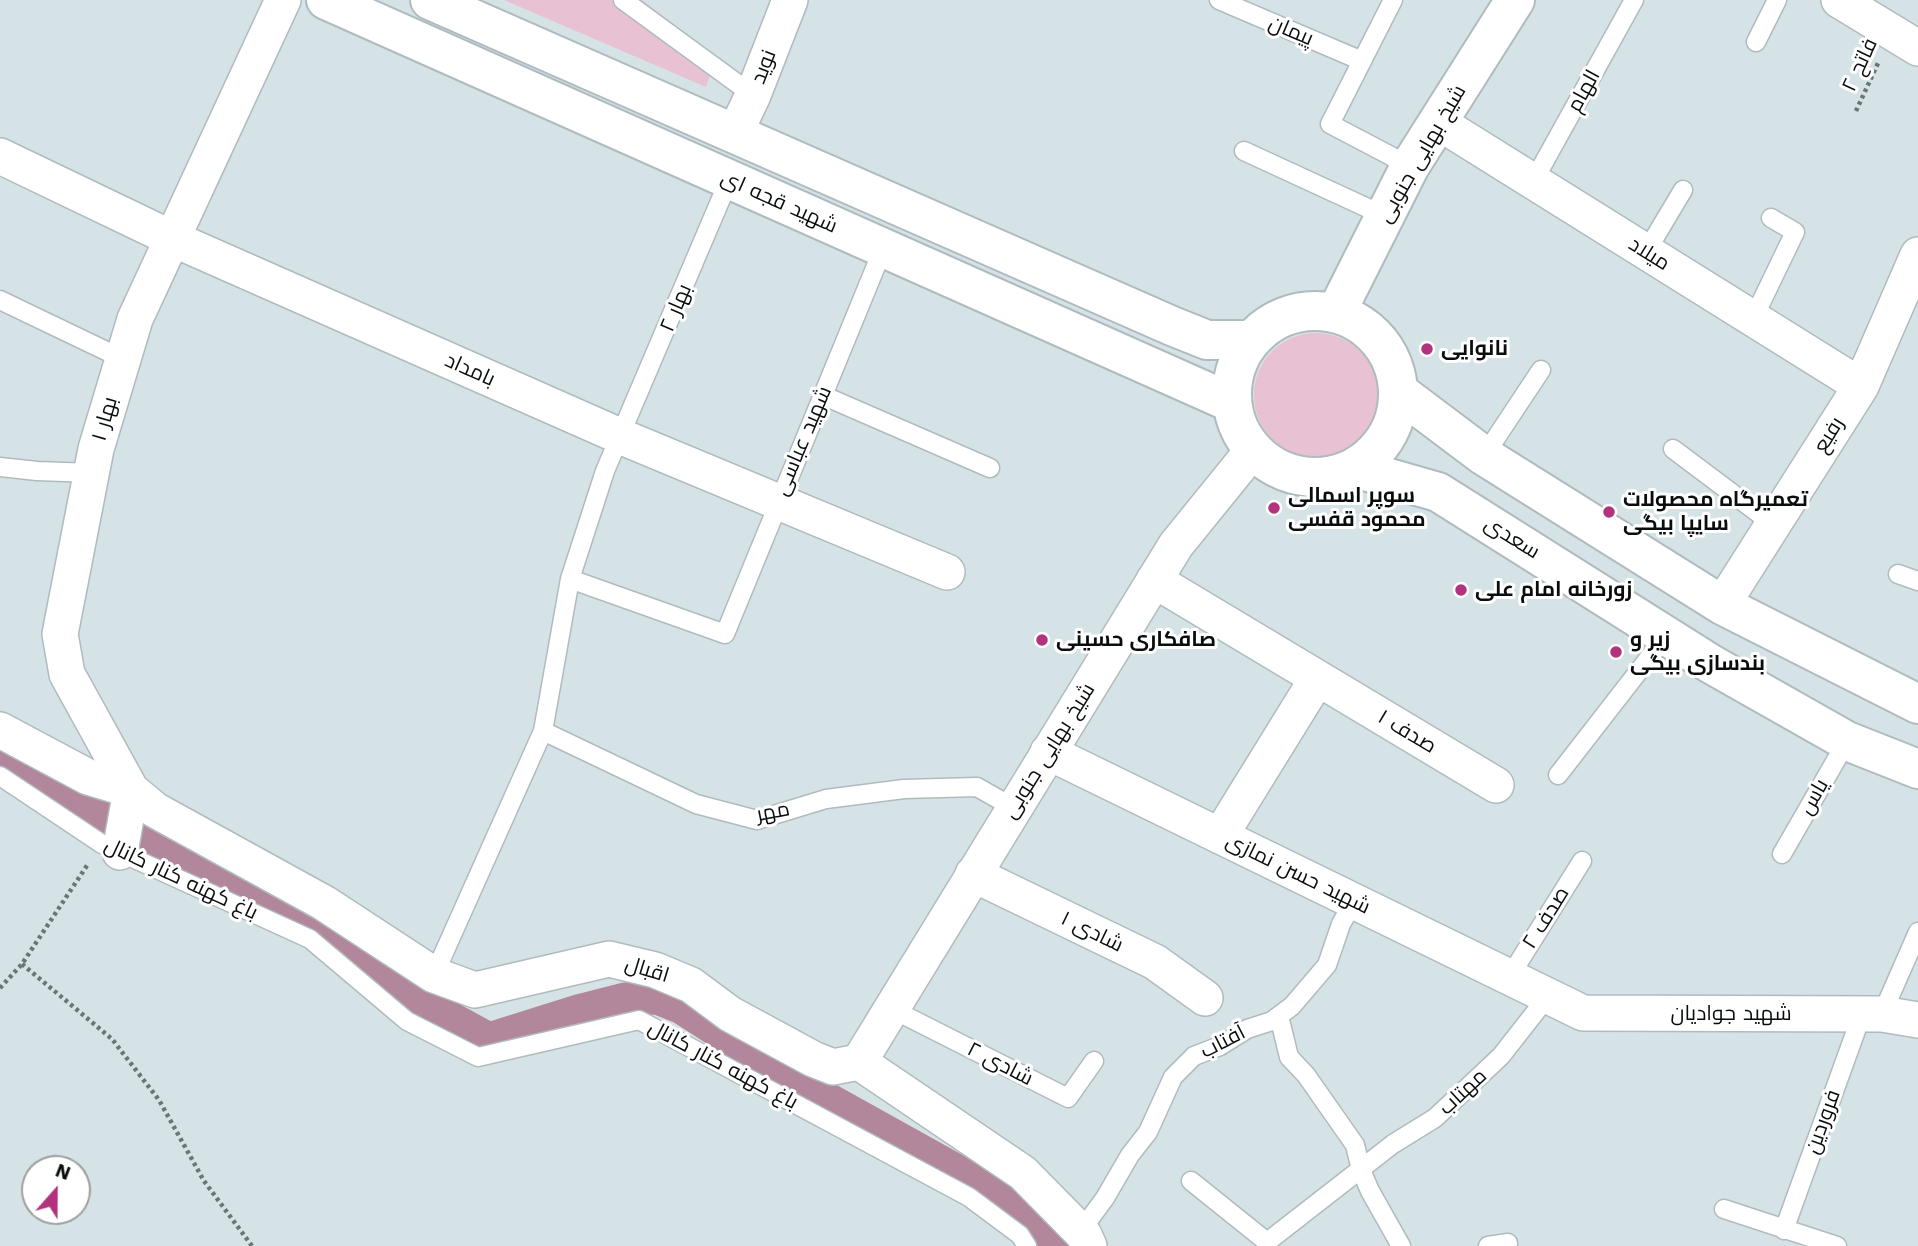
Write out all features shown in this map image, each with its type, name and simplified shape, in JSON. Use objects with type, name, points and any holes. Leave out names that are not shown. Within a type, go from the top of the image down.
[{"type":"main road","name":"شهید قجه ای","points":[[326,0],[1232,403]]},
{"type":"main road","points":[[430,0],[1172,326],[1207,340],[1251,340]]},
{"type":"main road","name":"شیخ بهایی جنوبی","points":[[1336,313],[1410,166],[1515,0]]},
{"type":"main road","points":[[1312,310],[1336,313],[1361,323],[1381,342],[1394,365],[1399,392],[1396,418],[1384,442],[1371,457],[1354,468],[1328,477],[1300,476],[1275,467],[1253,450],[1239,428],[1232,403],[1232,381],[1238,359],[1251,340],[1268,325],[1289,314],[1312,310]]},
{"type":"main road","points":[[1399,392],[1484,456],[1722,604],[1918,704]]},
{"type":"main road","name":"سعدی","points":[[1354,468],[1438,492],[1667,636],[1847,741],[1918,769]]},
{"type":"street","name":"بهار ۱","points":[[131,790],[67,674],[60,634],[96,449],[135,319],[283,0]]},
{"type":"street","name":"نوید","points":[[735,134],[790,0]]},
{"type":"street","points":[[1839,0],[1905,40]]},
{"type":"street","name":"میلاد","points":[[1438,122],[1861,386]]},
{"type":"street","name":"بامداد","points":[[0,156],[171,239],[622,437],[947,572]]},
{"type":"street","name":"رفیع","points":[[1722,604],[1861,386],[1918,255]]},
{"type":"street","name":"شیخ بهایی جنوبی","points":[[859,1062],[1176,545],[1253,450]]},
{"type":"street","name":"صدف ۱","points":[[1154,580],[1496,785]]},
{"type":"street","points":[[1220,836],[1317,679]]},
{"type":"street","points":[[0,730],[88,777],[131,790],[111,848]]},
{"type":"street","name":"شهید حسن نمازی","points":[[1048,752],[1548,996]]},
{"type":"street","name":"اقبال","points":[[131,790],[155,810],[324,902],[434,975],[475,990],[609,959],[645,967],[691,985],[730,1014],[813,1059],[834,1067],[859,1062]]},
{"type":"street","name":"شادی ۱","points":[[974,874],[1155,962],[1205,998]]},
{"type":"street","name":"شهید جوادیان","points":[[1548,996],[1583,1013],[1872,1014],[1918,1020]]},
{"type":"street","points":[[859,1062],[1023,1173],[1085,1239]]},
{"type":"lane","points":[[623,0],[753,95]]},
{"type":"lane","name":"پیمان","points":[[1219,0],[1362,61]]},
{"type":"lane","points":[[1393,0],[1330,124],[1410,166]]},
{"type":"lane","name":"الهام","points":[[1533,182],[1634,0]]},
{"type":"lane","points":[[1756,42],[1777,0]]},
{"type":"lane","points":[[1244,150],[1385,216]]},
{"type":"lane","name":"بهار ۲","points":[[622,437],[729,180]]},
{"type":"lane","points":[[1646,252],[1683,190]]},
{"type":"lane","points":[[1753,319],[1795,232],[1771,218]]},
{"type":"lane","name":"شهید عباسی","points":[[570,579],[725,634],[883,249]]},
{"type":"lane","points":[[0,300],[123,359]]},
{"type":"lane","points":[[1484,456],[1541,370]]},
{"type":"lane","points":[[822,395],[990,468]]},
{"type":"lane","points":[[434,975],[543,731],[570,579],[605,471],[622,437]]},
{"type":"lane","points":[[1673,449],[1773,524]]},
{"type":"lane","points":[[0,467],[92,472]]},
{"type":"lane","points":[[1898,574],[1918,581]]},
{"type":"lane","points":[[1559,775],[1667,636]]},
{"type":"lane","name":"مهر","points":[[543,731],[696,804],[757,820],[826,800],[904,789],[977,787],[1014,808]]},
{"type":"lane","name":"یاس","points":[[1782,854],[1847,741]]},
{"type":"lane","name":"باغ کهنه کنار کانال","points":[[0,776],[111,848],[310,939],[407,1021],[478,1057],[639,1020],[969,1197],[1020,1235],[1027,1246]]},
{"type":"lane","name":"صدف ۲","points":[[1510,976],[1582,861]]},
{"type":"lane","name":"آفتاب","points":[[1085,1239],[1130,1155],[1148,1132],[1173,1077],[1194,1056],[1220,1046],[1247,1029],[1272,1021],[1292,1006],[1327,965],[1341,924],[1354,901]]},
{"type":"lane","name":"فروردین","points":[[1784,1230],[1872,1014],[1918,932]]},
{"type":"lane","name":"مهتاب","points":[[1191,1181],[1267,1242],[1394,1144],[1435,1118],[1472,1086],[1501,1056],[1548,996]]},
{"type":"lane","name":"شادی ۲","points":[[892,1009],[1068,1098],[1094,1061]]},
{"type":"lane","points":[[1279,1016],[1289,1057],[1306,1075],[1355,1145],[1370,1191],[1401,1246]]},
{"type":"lane","points":[[1724,1209],[1837,1246]]},
{"type":"lane","points":[[1488,1246],[1508,1243]]},
{"type":"path","name":"فاتح ۲","points":[[1856,111],[1905,40]]},
{"type":"path","points":[[0,988],[22,964],[111,848]]},
{"type":"path","points":[[22,964],[112,1039],[159,1100],[204,1181],[252,1246]]},
{"type":"shaded area","points":[[504,0],[642,0],[716,57],[706,87]]},
{"type":"shaded area","points":[[1316,333],[1340,338],[1360,351],[1373,371],[1378,395],[1373,419],[1360,439],[1340,452],[1316,457],[1292,452],[1272,439],[1259,419],[1254,395],[1259,371],[1272,351],[1292,338]]},
{"type":"waterway","points":[[0,749],[85,806],[153,841],[270,894],[338,940],[412,997],[489,1039],[625,999],[657,998],[682,1008],[799,1083],[1004,1197],[1040,1228],[1052,1246]]},
{"type":"place","name":"نانوایی","points":[[1427,349]]},
{"type":"place","name":"سوپر اسمالی محمود قفسی","points":[[1274,508]]},
{"type":"place","name":"تعمیرگاه محصولات سایپا بیگی","points":[[1609,512]]},
{"type":"place","name":"زورخانه امام علی","points":[[1461,590]]},
{"type":"place","name":"صافکاری حسینی","points":[[1042,640]]},
{"type":"place","name":"زیر و بندسازی بیگی","points":[[1616,652]]}]
